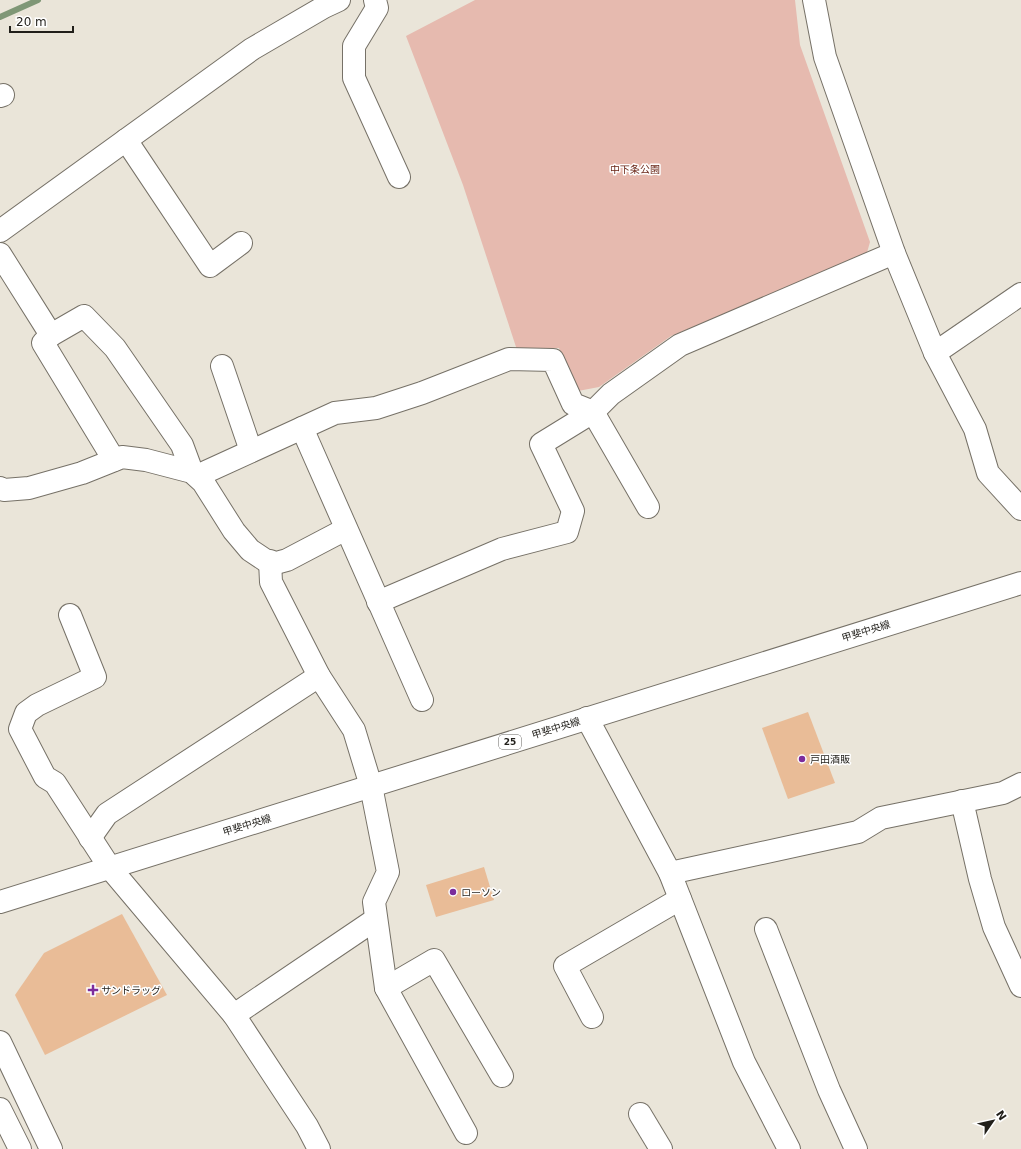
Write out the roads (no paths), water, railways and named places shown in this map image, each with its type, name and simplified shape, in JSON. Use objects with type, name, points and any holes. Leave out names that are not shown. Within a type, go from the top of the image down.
[{"type":"street","points":[[0,231],[252,49],[324,7],[339,0]]},
{"type":"street","points":[[375,0],[377,8],[354,46],[354,78],[399,177]]},
{"type":"street","points":[[814,0],[825,57],[894,253],[935,353],[975,429],[988,473],[1021,509]]},
{"type":"street","points":[[126,140],[210,266],[241,243]]},
{"type":"street","points":[[378,602],[502,549],[567,532],[573,511],[541,444],[593,412],[611,394],[680,345],[894,253]]},
{"type":"street","points":[[0,254],[51,335]]},
{"type":"street","points":[[935,353],[1021,294]]},
{"type":"street","points":[[114,460],[43,343],[51,335],[84,316],[115,348],[182,445],[195,474],[203,482],[234,531],[250,550],[265,560],[276,563],[287,560],[346,529]]},
{"type":"street","points":[[0,488],[4,490],[29,488],[82,473],[122,457],[146,460],[195,474],[251,451],[335,413],[376,408],[422,393],[509,359],[553,360],[573,404],[593,412],[648,507]]},
{"type":"street","points":[[222,366],[251,451]]},
{"type":"street","points":[[302,428],[422,700]]},
{"type":"street","points":[[270,561],[271,582],[319,676],[354,730],[371,786],[388,872],[374,902],[386,988],[466,1133]]},
{"type":"street","name":"甲斐中央線","points":[[0,902],[1021,583]]},
{"type":"street","points":[[70,615],[95,677],[37,705],[26,713],[20,729],[45,777],[55,783],[110,868],[234,1015],[307,1126],[319,1149]]},
{"type":"street","points":[[90,838],[107,814],[319,676]]},
{"type":"street","points":[[587,718],[670,873],[744,1062],[789,1149]]},
{"type":"street","points":[[670,873],[858,832],[881,818],[1003,793],[1021,784]]},
{"type":"street","points":[[962,801],[980,879],[994,927],[1021,986]]},
{"type":"street","points":[[592,1017],[565,966],[680,899]]},
{"type":"street","points":[[234,1015],[376,919]]},
{"type":"street","points":[[766,929],[829,1090],[856,1149]]},
{"type":"street","points":[[386,988],[434,960],[502,1076]]},
{"type":"street","points":[[0,1042],[51,1149]]},
{"type":"street","points":[[0,1109],[20,1149]]},
{"type":"street","points":[[640,1114],[661,1149]]},
{"type":"waterway","points":[[0,17],[38,0]]},
{"type":"place","name":"戸田酒販","points":[[802,759]]},
{"type":"place","name":"ローソン","points":[[453,892]]},
{"type":"place","name":"サンドラッグ","points":[[93,990]]},
{"type":"park label","name":"中下条公園","points":[[635,169]]}]
